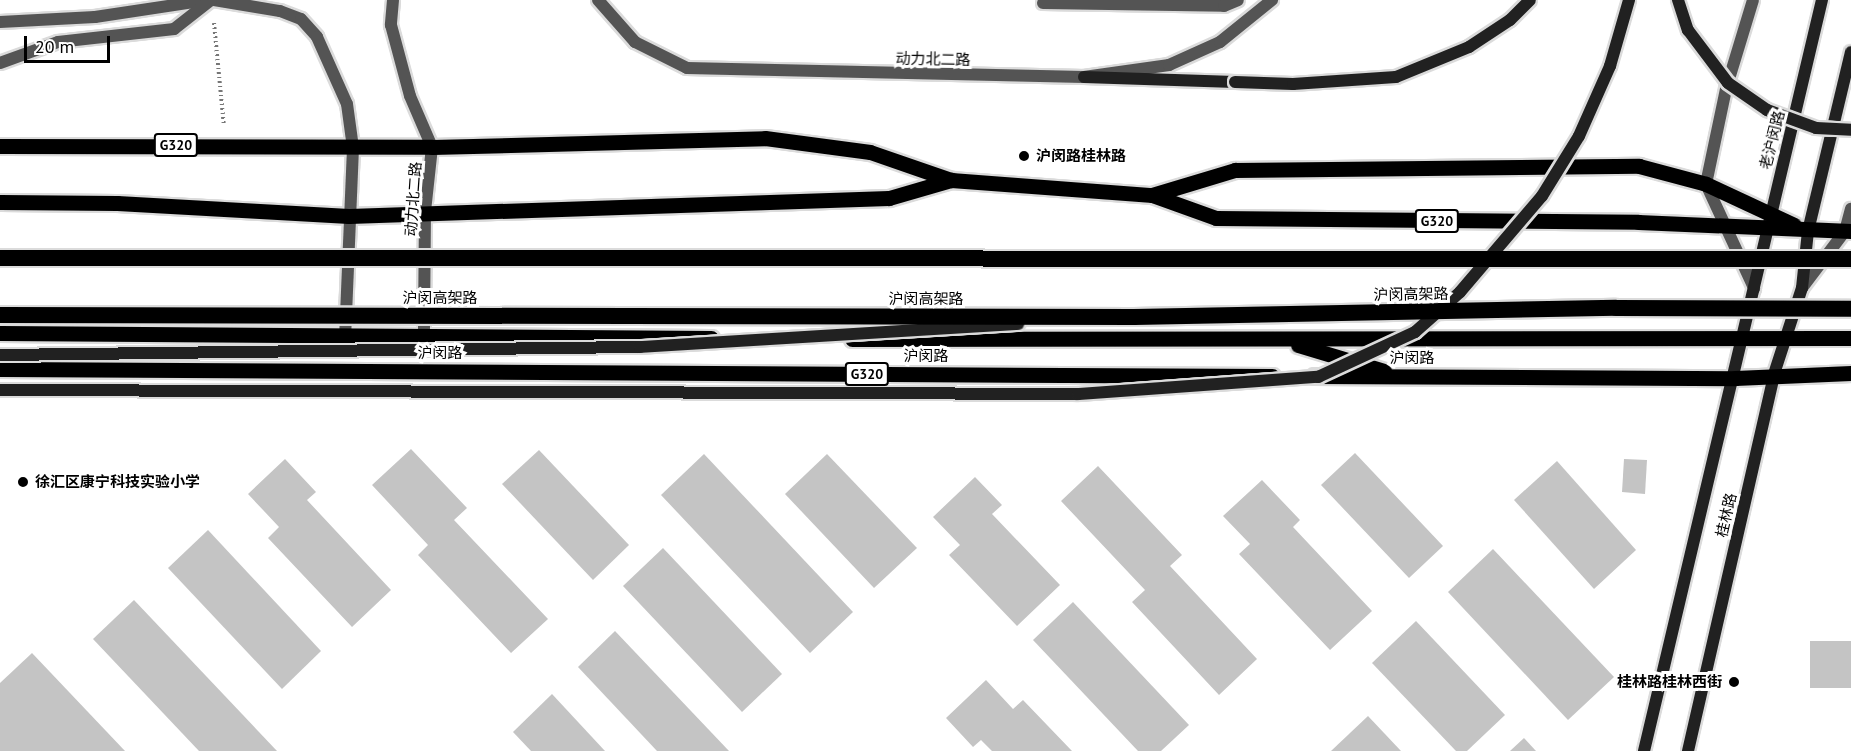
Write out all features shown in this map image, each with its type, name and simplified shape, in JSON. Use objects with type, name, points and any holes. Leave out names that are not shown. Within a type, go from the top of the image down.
[{"type":"highway","points":[[0,258],[1851,260]]},
{"type":"highway","name":"沪闵高架路","points":[[0,315],[1134,317],[1616,308],[1851,309]]},
{"type":"main road","points":[[1084,77],[1293,84],[1396,77],[1468,47],[1510,20],[1530,0]]},
{"type":"main road","points":[[0,390],[1078,394],[1318,377],[1414,332],[1460,292],[1542,196],[1583,126],[1610,66],[1629,0]]},
{"type":"main road","points":[[1678,0],[1688,30],[1728,83],[1767,110],[1815,128],[1851,130]]},
{"type":"main road","name":"老沪闵路","points":[[1754,288],[1767,222],[1822,0]]},
{"type":"main road","points":[[1802,288],[1808,231],[1851,52]]},
{"type":"main road","name":"G320","points":[[0,146],[226,144],[352,148],[765,138],[870,152],[951,180],[1152,195],[1216,218],[1726,227],[1767,222],[1808,231],[1848,231]]},
{"type":"main road","name":"G320","points":[[1152,195],[1235,170],[1639,166],[1706,184],[1767,222]]},
{"type":"main road","name":"G320","points":[[0,202],[117,202],[349,216],[425,211],[889,198],[951,180]]},
{"type":"main road","name":"桂林路","points":[[1644,751],[1735,378],[1754,288]]},
{"type":"main road","name":"桂林路","points":[[1688,751],[1774,374],[1802,288]]},
{"type":"main road","points":[[0,355],[640,347],[1134,317]]},
{"type":"main road","name":"沪闵路","points":[[0,333],[1284,341],[1851,338]]},
{"type":"main road","points":[[1284,341],[1400,376]]},
{"type":"main road","name":"沪闵路","points":[[0,369],[1735,378],[1774,374],[1851,373]]},
{"type":"street","name":"动力北二路","points":[[393,0],[391,26],[410,96],[432,147],[425,211],[424,336]]},
{"type":"street","name":"动力北二路","points":[[598,0],[635,42],[687,68],[1084,77],[1169,65],[1220,42],[1272,0]]},
{"type":"street","points":[[1042,3],[1224,6],[1238,0]]},
{"type":"street","points":[[1754,0],[1726,89],[1706,184],[1754,288]]},
{"type":"street","points":[[0,22],[95,17],[212,3],[280,11],[301,19],[317,37],[347,104],[352,148],[345,336]]},
{"type":"street","points":[[0,63],[58,42],[174,30],[212,3]]},
{"type":"street","points":[[1802,288],[1848,231],[1851,209]]},
{"type":"path","points":[[212,3],[226,144]]},
{"type":"building","points":[[411,449],[467,508],[454,520],[548,619],[511,653],[418,555],[428,545],[372,485]]},
{"type":"building","points":[[539,450],[629,545],[593,580],[502,484]]},
{"type":"building","points":[[1355,453],[1443,546],[1409,578],[1321,485]]},
{"type":"building","points":[[704,454],[853,612],[810,653],[661,495]]},
{"type":"building","points":[[827,454],[917,548],[874,588],[785,494]]},
{"type":"building","points":[[285,459],[316,492],[307,500],[391,590],[352,627],[268,538],[279,527],[248,494]]},
{"type":"building","points":[[1624,459],[1647,460],[1645,494],[1622,492]]},
{"type":"building","points":[[1557,461],[1636,550],[1594,589],[1514,500]]},
{"type":"building","points":[[1098,466],[1182,555],[1170,566],[1257,659],[1219,695],[1132,602],[1145,590],[1061,501]]},
{"type":"building","points":[[975,477],[1002,505],[992,514],[1060,585],[1017,626],[949,555],[960,545],[933,517]]},
{"type":"building","points":[[1262,480],[1300,520],[1293,527],[1372,611],[1330,650],[1239,554],[1250,544],[1223,516]]},
{"type":"building","points":[[208,530],[321,651],[282,689],[168,568]]},
{"type":"building","points":[[663,548],[782,674],[742,712],[623,586]]},
{"type":"building","points":[[1493,549],[1614,677],[1568,720],[1448,592]]},
{"type":"building","points":[[134,600],[277,751],[199,751],[93,639]]},
{"type":"building","points":[[1073,602],[1189,725],[1161,751],[1138,751],[1033,640]]},
{"type":"building","points":[[1416,621],[1505,715],[1467,751],[1456,751],[1372,663]]},
{"type":"building","points":[[615,631],[729,751],[657,751],[578,667]]},
{"type":"building","points":[[1810,641],[1851,641],[1851,688],[1810,688]]},
{"type":"building","points":[[32,653],[125,751],[0,751],[0,683]]},
{"type":"building","points":[[986,680],[1013,709],[1023,700],[1072,751],[992,751],[981,740],[973,747],[946,718]]},
{"type":"building","points":[[552,694],[605,751],[531,751],[513,732]]},
{"type":"building","points":[[1368,716],[1401,751],[1331,751]]},
{"type":"building","points":[[1524,738],[1536,751],[1510,751]]},
{"type":"place","name":"沪闵路桂林路","points":[[1024,156]]},
{"type":"place","name":"徐汇区康宁科技实验小学","points":[[23,482]]},
{"type":"place","name":"桂林路桂林西街","points":[[1734,682]]}]
